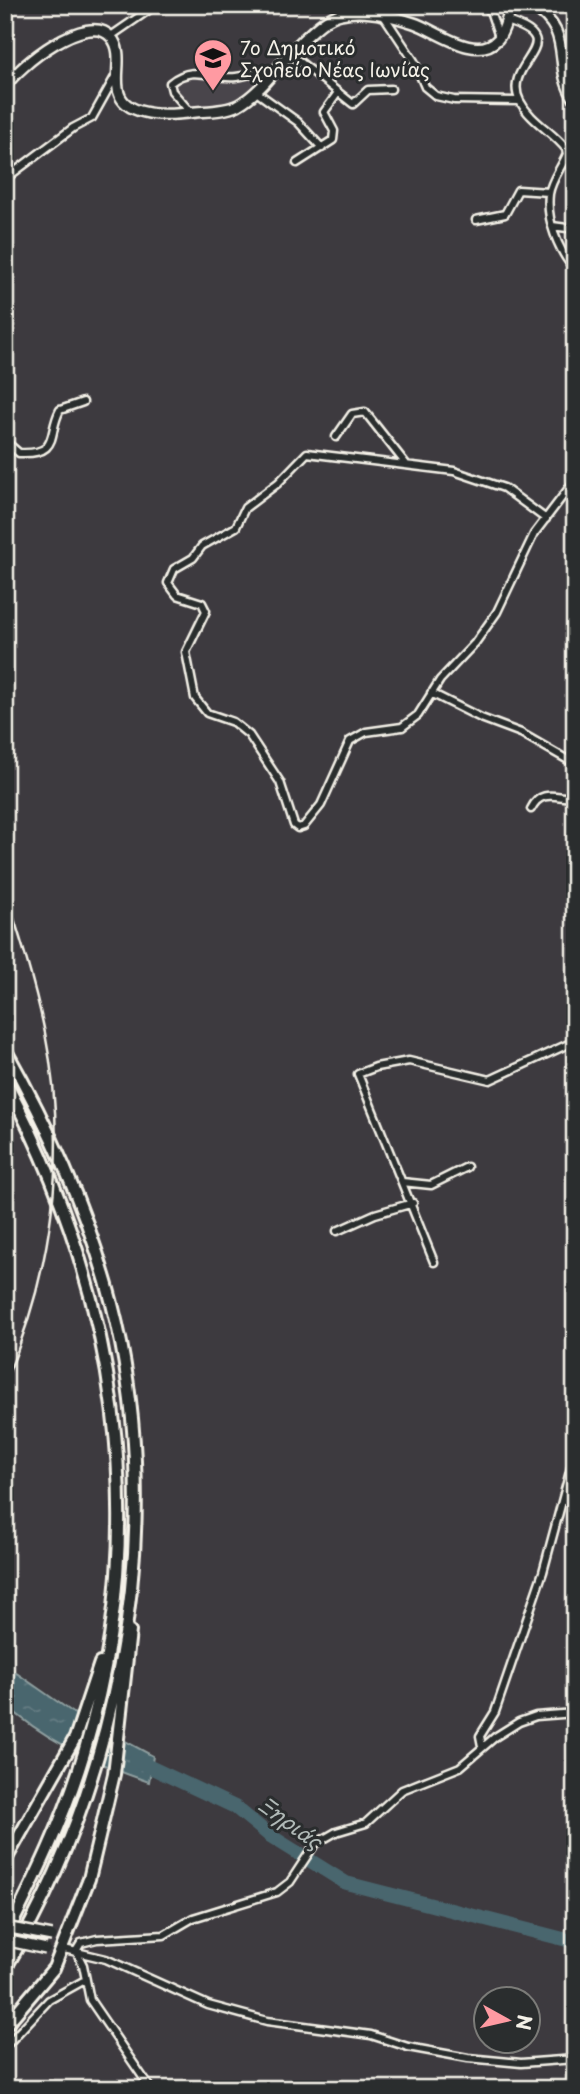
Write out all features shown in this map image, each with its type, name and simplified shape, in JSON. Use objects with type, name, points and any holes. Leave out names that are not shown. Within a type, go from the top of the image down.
[{"type":"main road","points":[[5,86],[27,61],[60,41],[94,30],[111,36],[116,45],[118,94],[136,109],[156,114],[191,113],[232,107],[255,91],[289,53],[339,10],[416,23],[467,45],[487,45],[499,37],[513,5]]},
{"type":"main road","points":[[531,5],[558,31],[565,81],[575,100]]},
{"type":"main road","points":[[5,1049],[71,1178],[106,1283],[129,1391],[135,1498],[130,1651],[114,1774],[102,1836],[70,1950],[42,1986],[5,2026]]},
{"type":"main road","points":[[5,1081],[64,1208],[102,1335],[111,1392],[119,1479],[113,1609],[106,1664],[90,1714],[84,1754],[54,1834],[5,1939],[46,1949],[70,1950]]},
{"type":"main road","points":[[5,1969],[51,1880],[97,1760],[130,1607]]},
{"type":"main road","points":[[5,1861],[90,1714]]},
{"type":"main road","points":[[5,1927],[52,1936],[70,1950]]},
{"type":"street","points":[[111,36],[156,5]]},
{"type":"street","points":[[488,5],[499,37]]},
{"type":"street","points":[[384,16],[414,61],[425,86],[436,96],[454,100],[520,101]]},
{"type":"street","points":[[506,21],[530,30],[536,39],[537,45],[518,79],[520,101],[566,149],[567,154],[549,192],[552,226],[558,244],[575,270]]},
{"type":"street","points":[[289,53],[337,94],[353,104],[368,90],[391,89]]},
{"type":"street","points":[[191,113],[171,89],[170,83],[177,78],[200,71],[235,77],[254,71],[270,74]]},
{"type":"street","points":[[5,179],[73,128],[92,118],[116,75]]},
{"type":"street","points":[[255,91],[298,122],[322,148]]},
{"type":"street","points":[[297,163],[333,140],[334,134],[325,108],[337,94]]},
{"type":"street","points":[[476,220],[505,214],[519,190],[549,192]]},
{"type":"street","points":[[552,226],[575,229]]},
{"type":"street","points":[[5,441],[19,453],[47,448],[53,441],[60,410],[83,401]]},
{"type":"street","points":[[336,437],[352,414],[365,412],[406,464]]},
{"type":"street","points":[[546,519],[504,488],[454,471],[307,453],[278,483],[245,508],[236,527],[202,546],[193,558],[176,567],[168,583],[177,595],[198,601],[205,607],[205,616],[186,652],[198,704],[206,713],[233,722],[249,735],[280,782],[291,820],[298,828],[304,826],[321,805],[350,741],[366,732],[402,727],[418,715],[430,693],[493,618],[534,534],[546,519],[575,480]]},
{"type":"street","points":[[430,693],[481,718],[521,733],[575,764]]},
{"type":"street","points":[[531,809],[534,802],[547,795],[575,798]]},
{"type":"street","points":[[434,1262],[413,1203],[358,1074],[376,1067],[409,1061],[490,1080],[575,1041]]},
{"type":"street","points":[[402,1182],[431,1185],[467,1167]]},
{"type":"street","points":[[337,1231],[374,1214],[413,1203]]},
{"type":"street","points":[[482,1746],[480,1736],[495,1712],[543,1572],[575,1452]]},
{"type":"street","points":[[70,1950],[97,1938],[164,1935],[199,1915],[278,1892],[292,1878],[309,1853],[328,1835],[366,1823],[402,1790],[464,1765],[482,1746],[526,1718],[575,1713]]},
{"type":"street","points":[[70,1950],[83,1965],[90,2000],[151,2089]]},
{"type":"street","points":[[70,1950],[107,1959],[208,2005],[267,2021],[371,2035],[408,2047],[468,2058],[521,2063],[575,2059]]},
{"type":"street","points":[[5,2047],[49,2000],[85,1980]]},
{"type":"shaded area","name":"7ο Δημοτικό Σχολείο Νέας Ιωνίας","points":[[200,73],[236,79],[252,74],[259,84],[229,105],[189,108],[173,87],[173,82]]},
{"type":"water","points":[[5,1665],[75,1714],[153,1756],[149,1782],[73,1750],[20,1717],[5,1704]]},
{"type":"waterway","name":"Ξηριάς","points":[[135,1760],[235,1807],[269,1835],[346,1883],[575,1942]]},
{"type":"railway","points":[[5,890],[45,1033],[55,1122],[52,1211],[45,1255],[21,1341],[5,1382]]},
{"type":"place","name":"7ο Δημοτικό Σχολείο Νέας Ιωνίας","points":[[213,92]]}]
